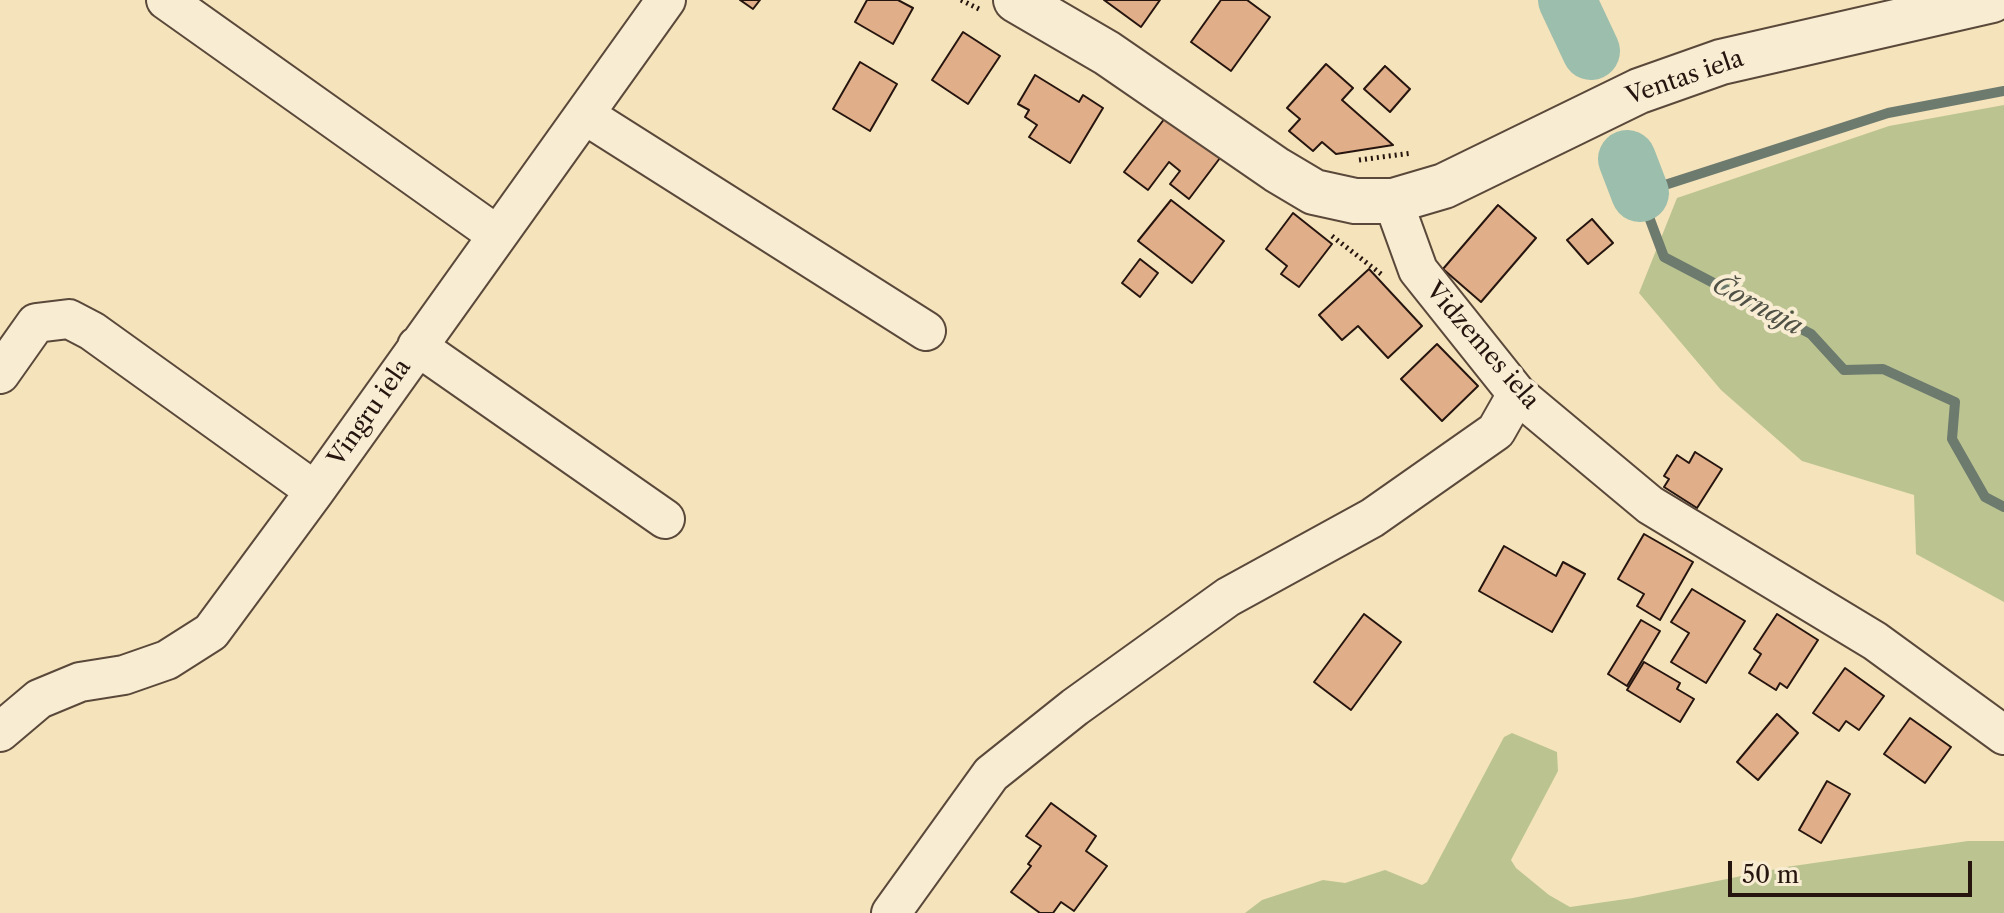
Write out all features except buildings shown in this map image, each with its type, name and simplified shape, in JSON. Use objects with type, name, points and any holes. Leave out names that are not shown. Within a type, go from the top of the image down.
[{"type":"street","points":[[166,0],[497,235]]},
{"type":"street","name":"Vingru iela","points":[[0,732],[39,699],[80,682],[124,675],[167,660],[211,632],[666,0]]},
{"type":"street","name":"Ventas iela","points":[[1393,201],[1444,186],[1639,91],[1721,62],[1992,0]]},
{"type":"street","points":[[1000,6],[1107,53],[1314,192],[1355,201],[1393,201]]},
{"type":"street","points":[[585,115],[926,331]]},
{"type":"street","name":"Vidzemes iela","points":[[1393,201],[1418,270],[1517,394],[1650,505],[1875,641],[2004,735]]},
{"type":"street","points":[[0,374],[36,323],[69,319],[92,331],[315,491]]},
{"type":"street","points":[[417,346],[665,519]]},
{"type":"street","points":[[891,913],[991,774],[1075,707],[1228,597],[1372,518],[1496,431],[1517,394]]},
{"type":"path","points":[[961,0],[1000,6]]},
{"type":"path","points":[[1322,228],[1396,286],[1418,270]]},
{"type":"green space","points":[[2004,105],[2004,602],[1916,554],[1914,495],[1802,461],[1721,390],[1639,293],[1677,198],[1889,126]]},
{"type":"green space","points":[[1512,733],[1557,752],[1558,771],[1511,860],[1516,868],[1549,895],[1570,907],[1633,898],[1786,867],[1968,841],[2004,841],[2004,913],[1245,913],[1262,900],[1323,880],[1345,883],[1385,870],[1422,885],[1427,882],[1504,737]]},
{"type":"waterway","name":"Čornaja","points":[[1567,0],[1591,51]]},
{"type":"waterway","name":"Čornaja","points":[[2004,91],[1888,113],[1640,193],[1664,257],[1811,334],[1844,370],[1883,369],[1955,402],[1952,439],[1985,497],[2004,507]]},
{"type":"waterway","name":"Čornaja","points":[[1627,159],[1640,193]]}]
